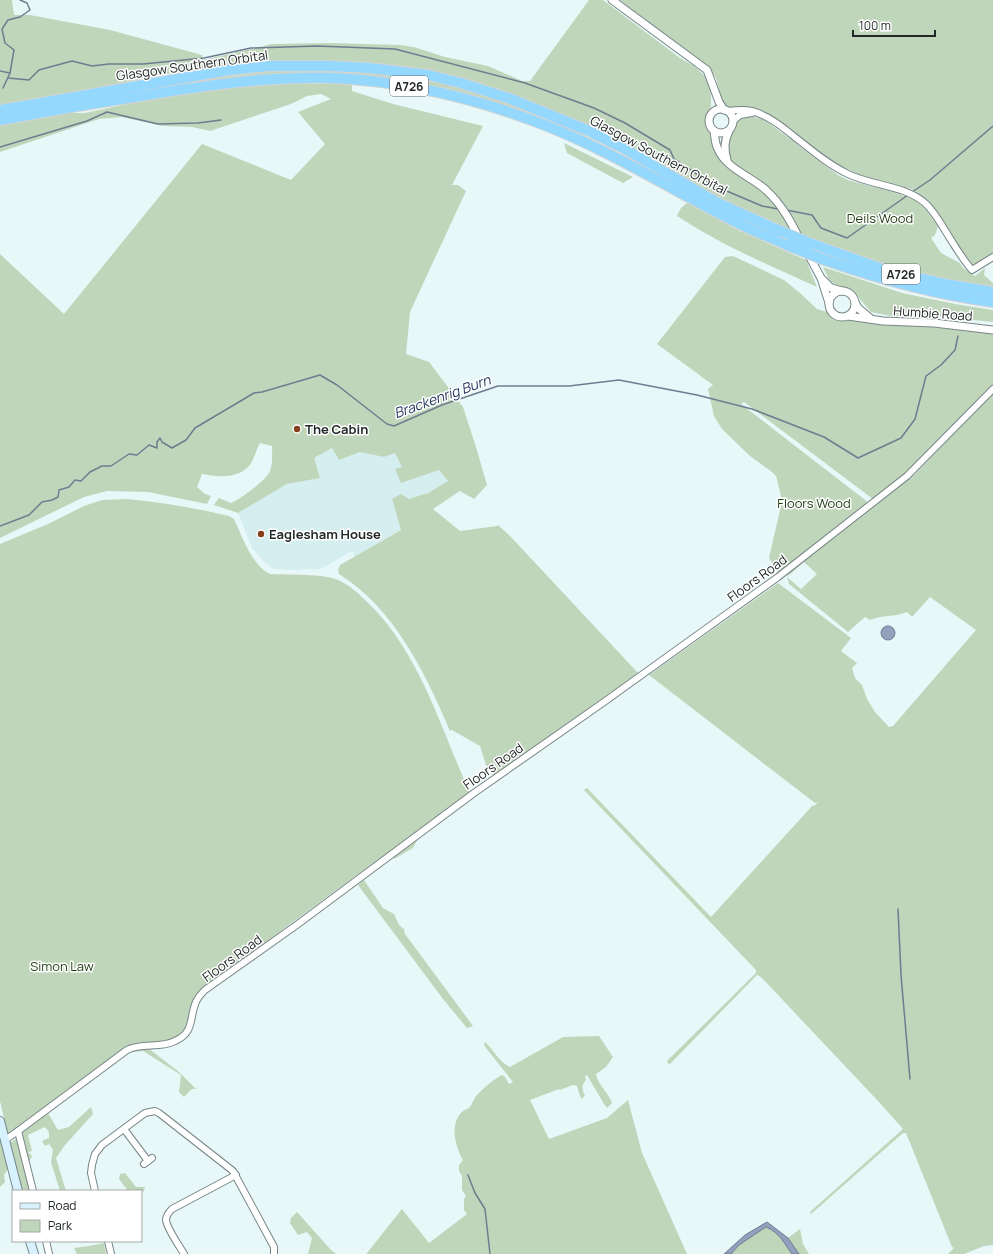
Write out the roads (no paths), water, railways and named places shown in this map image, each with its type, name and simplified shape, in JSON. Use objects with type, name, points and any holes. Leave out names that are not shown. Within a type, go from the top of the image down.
[{"type":"highway","name":"Glasgow Southern Orbital","points":[[0,110],[229,70],[269,66],[330,66],[369,68],[428,76],[461,83],[511,99],[589,131],[625,149],[716,202],[812,244],[885,270],[945,284],[993,292]]},
{"type":"highway","name":"Glasgow Southern Orbital","points":[[0,120],[96,102],[221,83],[309,78],[334,78],[392,83],[462,97],[543,125],[628,164],[743,226],[822,259],[906,286],[942,294],[993,302]]},
{"type":"main road","points":[[0,1121],[18,1190]]},
{"type":"main road","points":[[30,1242],[34,1254]]},
{"type":"street","points":[[612,0],[707,70],[719,102],[732,115],[734,121]]},
{"type":"street","points":[[715,91],[713,113],[709,122],[714,131],[718,150],[737,171],[757,182],[783,208],[821,278],[832,312],[835,315],[844,317],[848,316],[854,309],[855,302]]},
{"type":"street","points":[[713,113],[716,111],[743,110],[768,117],[829,164],[862,180],[893,188],[912,195],[925,203],[939,220],[972,270],[993,257]]},
{"type":"street","points":[[728,162],[724,149],[724,143],[734,121],[740,115],[760,114]]},
{"type":"street","points":[[714,131],[722,133],[729,131]]},
{"type":"street","points":[[821,278],[831,288],[851,295],[858,308],[872,319]]},
{"type":"street","points":[[829,303],[838,292],[844,292]]},
{"type":"street","name":"Humbie Road","points":[[848,316],[883,321],[934,323],[993,330]]},
{"type":"street","name":"Floors Road","points":[[4,1140],[134,1047],[175,1042],[184,1035],[191,1025],[195,1004],[199,996],[205,990],[304,919],[474,792],[591,711],[778,577],[907,476],[993,389]]},
{"type":"street","points":[[95,1190],[91,1173],[95,1154],[102,1145],[145,1113],[155,1111],[228,1166],[236,1175],[274,1247],[274,1254]]},
{"type":"street","points":[[124,1129],[148,1161]]},
{"type":"street","points":[[18,1131],[33,1190]]},
{"type":"street","points":[[184,1254],[168,1227],[166,1219],[167,1214],[172,1209],[236,1175]]},
{"type":"street","points":[[46,1242],[49,1254]]},
{"type":"street","points":[[108,1242],[111,1254]]},
{"type":"water","points":[[885,626],[891,626],[895,630],[895,636],[891,640],[885,640],[881,636],[881,630]]},
{"type":"water","points":[[767,1222],[788,1238],[799,1254],[792,1254],[778,1235],[766,1227],[739,1245],[731,1254],[724,1254],[745,1235]]},
{"type":"waterway","points":[[3,88],[10,73],[14,50],[5,43],[2,29],[8,20],[20,17],[30,10],[27,3],[20,0]]},
{"type":"waterway","points":[[8,78],[29,80],[39,70],[72,61],[92,66],[109,64],[143,64],[204,58],[251,48],[317,46],[395,49],[525,83],[594,108],[625,123],[670,150],[674,159],[715,186],[762,206],[778,209]]},
{"type":"waterway","points":[[0,71],[10,73]]},
{"type":"waterway","points":[[0,147],[87,121],[107,112],[158,124],[198,123],[221,120]]},
{"type":"waterway","points":[[912,192],[930,180],[993,126]]},
{"type":"waterway","points":[[786,210],[812,215],[821,228],[847,238],[908,195]]},
{"type":"waterway","name":"Brackenrig Burn","points":[[0,526],[29,515],[42,502],[58,497],[59,490],[69,487],[75,480],[81,481],[90,472],[102,466],[111,466],[129,454],[137,455],[149,445],[157,448],[157,442],[160,438],[162,442],[172,448],[186,440],[195,428],[254,393],[320,375],[337,385],[387,424],[394,426],[442,405],[498,386],[569,386],[619,380],[697,395],[752,409],[824,437],[858,458],[901,438],[915,419],[926,376],[941,365],[955,350],[958,336]]},
{"type":"waterway","points":[[898,909],[901,975],[910,1079]]},
{"type":"waterway","points":[[468,1175],[475,1193],[485,1209],[490,1254]]},
{"type":"place","name":"The Cabin","points":[[297,429]]},
{"type":"place","name":"Eaglesham House","points":[[261,534]]},
{"type":"park label","name":"Deils Wood","points":[[880,218]]},
{"type":"park label","name":"Floors Wood","points":[[814,503]]},
{"type":"park label","name":"Simon Law","points":[[62,966]]}]
